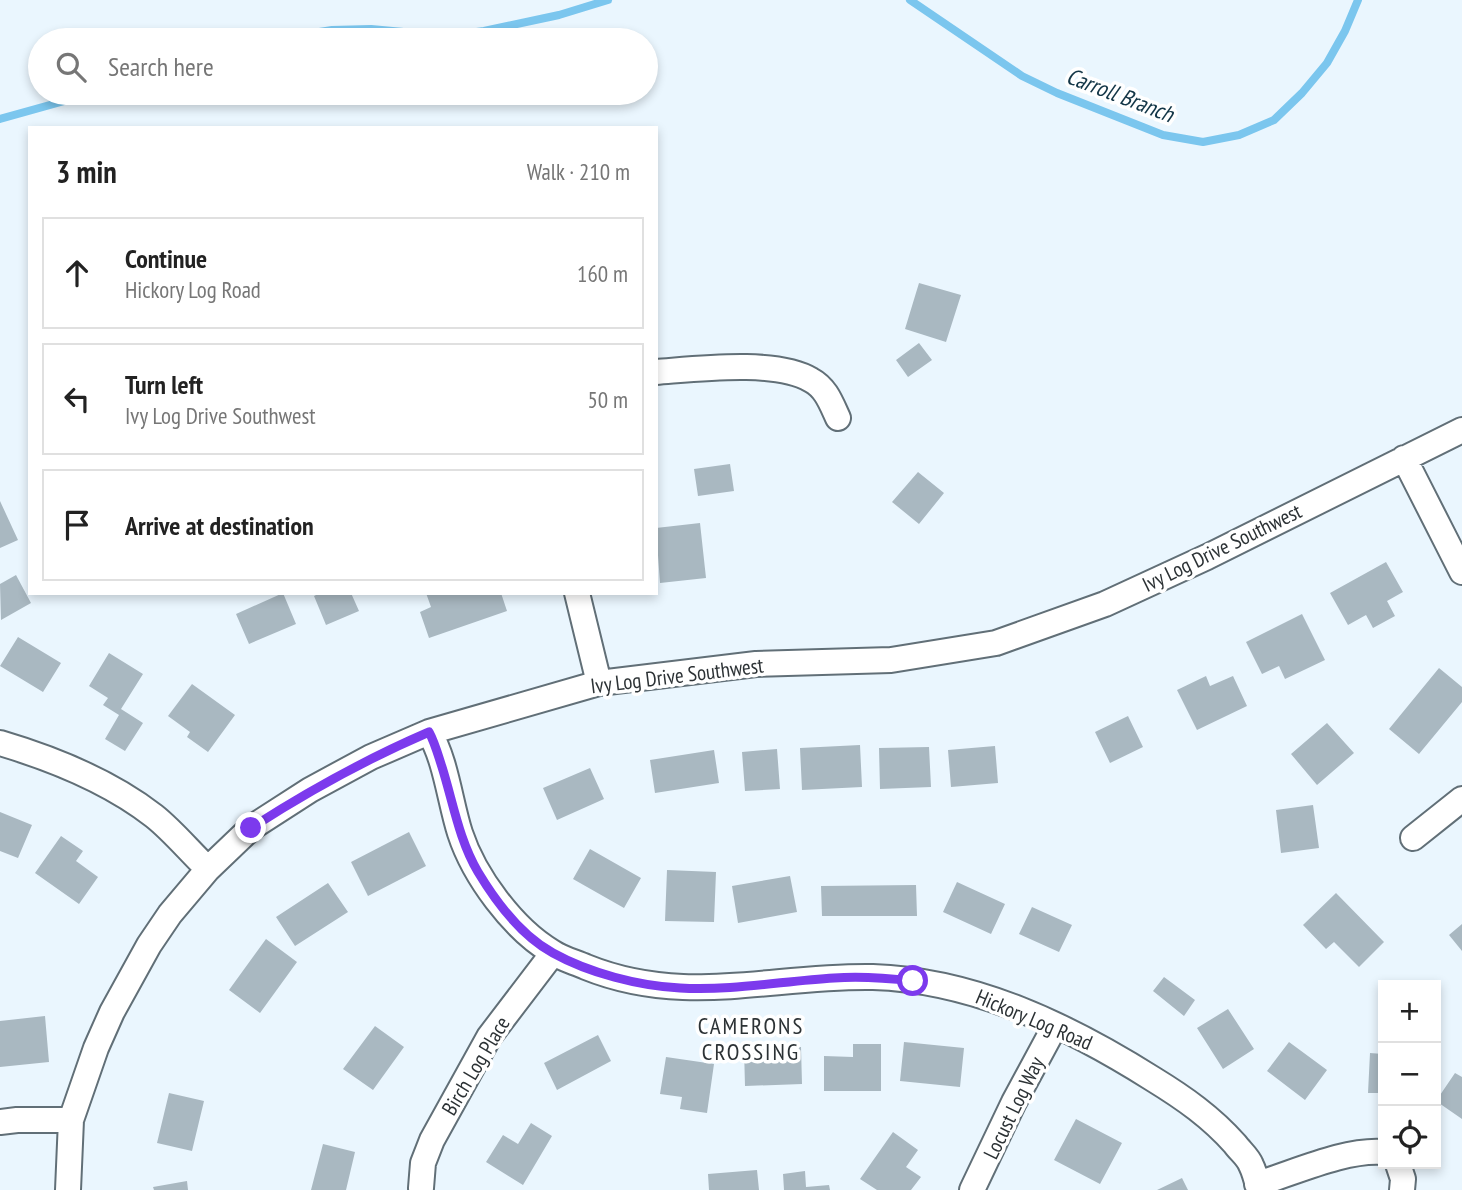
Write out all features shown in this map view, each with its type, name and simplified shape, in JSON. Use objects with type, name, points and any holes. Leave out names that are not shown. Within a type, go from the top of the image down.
[{"type":"street","points":[[658,372],[778,368],[811,380],[826,393],[838,418]]},
{"type":"street","name":"Ivy Log Drive Southwest","points":[[68,1190],[71,1120],[96,1048],[129,978],[170,914],[208,869],[251,828],[310,790],[371,757],[429,732],[599,683],[756,664],[891,660],[996,643],[1116,599],[1207,557],[1462,430]]},
{"type":"street","points":[[1404,458],[1462,572]]},
{"type":"street","points":[[577,595],[599,683]]},
{"type":"street","name":"Hickory Log Road","points":[[429,732],[461,835],[477,870],[498,902],[531,936],[553,953],[606,975],[681,989],[837,977],[875,977],[951,987],[996,999],[1125,1061],[1190,1102],[1220,1127],[1250,1163],[1258,1187]]},
{"type":"street","points":[[0,743],[49,757],[110,787],[155,817],[208,869]]},
{"type":"street","points":[[1413,838],[1462,799]]},
{"type":"street","name":"Birch Log Place","points":[[422,1189],[423,1163],[432,1140],[489,1037],[553,953]]},
{"type":"street","name":"Locust Log Way","points":[[972,1190],[1014,1102],[1055,1026]]},
{"type":"street","points":[[0,1122],[17,1119],[71,1120]]},
{"type":"street","points":[[1258,1187],[1338,1158],[1378,1152]]},
{"type":"street","points":[[1400,1169],[1403,1179],[1402,1190]]},
{"type":"building","points":[[919,283],[961,295],[946,342],[905,329]]},
{"type":"building","points":[[919,343],[932,360],[908,377],[896,360]]},
{"type":"building","points":[[730,464],[734,491],[698,496],[694,469]]},
{"type":"building","points":[[918,472],[944,493],[919,524],[892,502]]},
{"type":"building","points":[[0,501],[18,540],[0,548]]},
{"type":"building","points":[[700,523],[706,578],[660,583],[658,528]]},
{"type":"building","points":[[1386,562],[1403,592],[1387,601],[1395,616],[1373,628],[1366,615],[1348,625],[1330,593]]},
{"type":"building","points":[[16,575],[31,603],[1,620],[0,584]]},
{"type":"building","points":[[284,595],[296,624],[249,644],[236,614]]},
{"type":"building","points":[[352,595],[359,611],[326,625],[314,596]]},
{"type":"building","points":[[427,595],[502,595],[507,611],[429,638],[420,612],[431,607]]},
{"type":"building","points":[[1302,614],[1325,660],[1285,679],[1279,666],[1262,674],[1246,642]]},
{"type":"building","points":[[18,637],[61,663],[43,692],[0,666]]},
{"type":"building","points":[[109,653],[143,674],[121,709],[143,723],[125,751],[105,739],[119,715],[103,705],[108,698],[89,686]]},
{"type":"building","points":[[1439,668],[1462,687],[1462,702],[1419,754],[1389,729]]},
{"type":"building","points":[[1206,676],[1210,686],[1233,676],[1247,706],[1197,730],[1177,690]]},
{"type":"building","points":[[192,684],[235,715],[208,752],[187,737],[190,732],[168,716]]},
{"type":"building","points":[[1128,716],[1143,747],[1110,763],[1095,732]]},
{"type":"building","points":[[1327,723],[1354,753],[1317,785],[1291,754]]},
{"type":"building","points":[[860,745],[862,787],[802,790],[800,748]]},
{"type":"building","points":[[995,746],[998,783],[951,787],[948,750]]},
{"type":"building","points":[[929,747],[931,787],[880,789],[879,748]]},
{"type":"building","points":[[777,749],[780,789],[745,791],[742,752]]},
{"type":"building","points":[[714,750],[719,783],[655,793],[650,760]]},
{"type":"building","points":[[590,768],[604,799],[557,820],[543,788]]},
{"type":"building","points":[[1313,805],[1319,848],[1281,853],[1276,810]]},
{"type":"building","points":[[0,812],[32,825],[18,858],[0,851]]},
{"type":"building","points":[[409,832],[426,866],[368,896],[351,862]]},
{"type":"building","points":[[61,836],[83,851],[76,861],[98,877],[79,904],[35,873]]},
{"type":"building","points":[[590,849],[641,878],[624,908],[573,879]]},
{"type":"building","points":[[667,870],[716,872],[714,922],[665,921]]},
{"type":"building","points":[[790,876],[797,912],[738,923],[732,886]]},
{"type":"building","points":[[957,882],[1005,904],[991,934],[943,912]]},
{"type":"building","points":[[328,883],[348,912],[295,946],[276,917]]},
{"type":"building","points":[[916,885],[917,916],[822,916],[821,886]]},
{"type":"building","points":[[1336,893],[1384,942],[1359,967],[1334,942],[1326,949],[1303,925]]},
{"type":"building","points":[[1032,907],[1072,925],[1059,952],[1019,934]]},
{"type":"building","points":[[1462,924],[1462,951],[1449,935]]},
{"type":"building","points":[[266,939],[297,962],[260,1013],[229,990]]},
{"type":"building","points":[[1164,977],[1195,1000],[1184,1016],[1153,991]]},
{"type":"building","points":[[1228,1009],[1254,1049],[1223,1069],[1197,1028]]},
{"type":"building","points":[[45,1016],[49,1062],[0,1067],[0,1021]]},
{"type":"building","points":[[375,1026],[404,1047],[373,1090],[343,1069]]},
{"type":"building","points":[[598,1035],[611,1061],[557,1090],[544,1063]]},
{"type":"building","points":[[904,1042],[964,1048],[960,1087],[900,1081]]},
{"type":"building","points":[[1289,1042],[1327,1070],[1305,1100],[1267,1071]]},
{"type":"building","points":[[853,1044],[881,1044],[881,1091],[824,1091],[824,1056],[853,1057]]},
{"type":"building","points":[[801,1047],[802,1084],[745,1086],[744,1049]]},
{"type":"building","points":[[1370,1053],[1378,1054],[1378,1093],[1368,1093]]},
{"type":"building","points":[[666,1057],[714,1064],[707,1113],[680,1109],[682,1097],[660,1094]]},
{"type":"building","points":[[1455,1073],[1462,1077],[1462,1119],[1441,1104],[1441,1094]]},
{"type":"building","points":[[169,1093],[204,1101],[192,1151],[157,1143]]},
{"type":"building","points":[[1076,1119],[1122,1143],[1100,1184],[1054,1160]]},
{"type":"building","points":[[531,1123],[552,1136],[523,1185],[486,1162],[503,1135],[518,1144]]},
{"type":"building","points":[[893,1132],[918,1150],[906,1167],[921,1177],[911,1190],[877,1190],[860,1179]]},
{"type":"building","points":[[323,1144],[355,1152],[346,1190],[311,1190]]},
{"type":"building","points":[[757,1170],[759,1190],[709,1190],[708,1174]]},
{"type":"building","points":[[805,1171],[806,1187],[829,1185],[830,1190],[784,1190],[783,1174]]},
{"type":"building","points":[[1182,1178],[1188,1190],[1157,1190]]},
{"type":"building","points":[[187,1181],[188,1190],[154,1190],[153,1187]]},
{"type":"waterway","name":"Carroll Branch","points":[[498,28],[559,15],[608,0]]},
{"type":"waterway","name":"Carroll Branch","points":[[910,0],[1022,76],[1057,93],[1163,135],[1203,142],[1239,135],[1274,120],[1302,93],[1327,63],[1358,0]]},
{"type":"waterway","name":"Carroll Branch","points":[[0,119],[50,105]]},
{"type":"district","name":"CAMERONS CROSSING","points":[[751,1039]]},
{"type":"route","points":[[251,828],[310,790],[371,757],[429,732],[461,835],[477,870],[498,902],[531,936],[553,953],[606,975],[681,989],[837,977],[913,981]]}]
